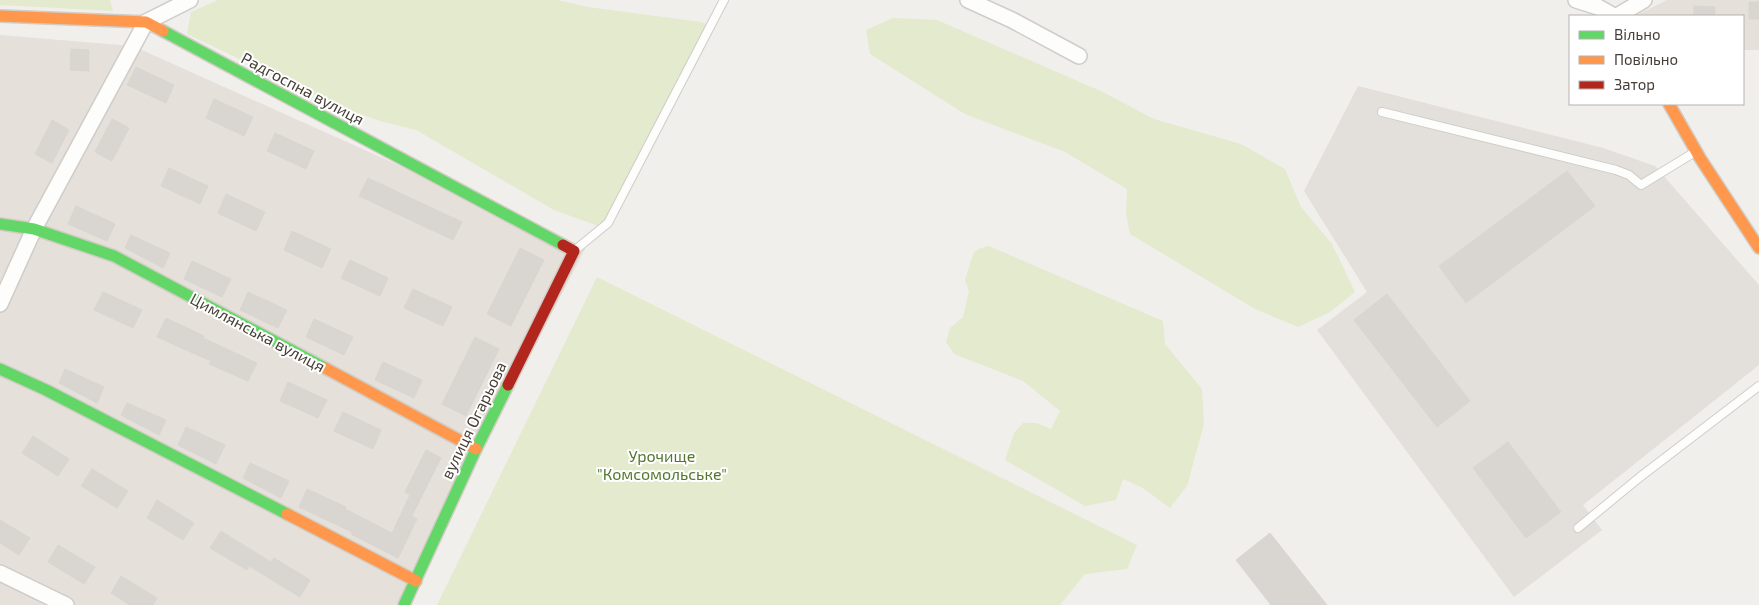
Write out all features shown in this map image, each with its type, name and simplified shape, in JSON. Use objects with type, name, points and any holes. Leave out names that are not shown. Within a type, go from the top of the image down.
[{"type":"street","points":[[0,304],[34,228],[146,22],[190,0]]},
{"type":"street","points":[[968,0],[1012,20],[1079,56]]},
{"type":"street","points":[[1576,0],[1598,7],[1613,15]]},
{"type":"street","points":[[1617,15],[1644,0]]},
{"type":"street","name":"Радгоспна вулиця","points":[[0,16],[146,22],[574,251]]},
{"type":"street","points":[[1670,105],[1696,151],[1759,248]]},
{"type":"street","name":"Цимлянська вулиця","points":[[0,224],[34,228],[114,256],[476,449]]},
{"type":"street","name":"вулиця Огарьова","points":[[404,605],[476,449],[574,251]]},
{"type":"street","points":[[0,369],[46,390],[416,581]]},
{"type":"street","points":[[0,573],[66,605]]},
{"type":"lane","points":[[574,251],[608,223],[724,0]]},
{"type":"lane","points":[[1382,112],[1616,170],[1641,184],[1696,151]]},
{"type":"lane","points":[[1578,528],[1640,477],[1759,386]]},
{"type":"shaded area","points":[[1667,0],[1759,0],[1759,50],[1744,50],[1744,15],[1637,15]]},
{"type":"shaded area","points":[[0,35],[133,46],[585,249],[401,605],[0,605]]},
{"type":"shaded area","points":[[1358,86],[1603,148],[1655,166],[1759,285],[1759,365],[1583,505],[1602,530],[1514,597],[1317,330],[1367,292],[1304,191]]},
{"type":"green space","points":[[0,0],[110,0],[113,11],[0,5]]},
{"type":"green space","points":[[218,0],[557,0],[588,7],[701,22],[712,26],[601,227],[554,210],[416,130],[380,121],[342,108],[187,34],[191,12]]},
{"type":"green space","points":[[893,18],[937,20],[1103,92],[1154,119],[1241,144],[1285,169],[1301,207],[1332,244],[1355,292],[1330,312],[1298,327],[1255,309],[1130,234],[1126,214],[1127,189],[1065,152],[965,114],[870,54],[866,30]]},
{"type":"green space","points":[[989,246],[1163,321],[1165,344],[1202,389],[1204,424],[1187,486],[1170,508],[1143,488],[1123,479],[1116,500],[1085,506],[1005,460],[1014,433],[1023,423],[1036,423],[1051,429],[1060,411],[1023,381],[954,354],[946,342],[950,328],[963,317],[969,291],[965,280],[974,252]]},
{"type":"green space","name":"Урочище \"Комсомольське\"","points":[[597,277],[1137,545],[1127,569],[1085,574],[1060,605],[437,605]]},
{"type":"building","points":[[1749,2],[1759,2],[1759,19],[1749,19]]},
{"type":"building","points":[[1694,6],[1715,7],[1715,15],[1694,15]]},
{"type":"building","points":[[71,49],[89,50],[89,71],[70,70]]},
{"type":"building","points":[[136,67],[174,85],[166,103],[127,85]]},
{"type":"building","points":[[214,99],[253,117],[244,136],[206,118]]},
{"type":"building","points":[[112,119],[129,128],[112,161],[95,152]]},
{"type":"building","points":[[52,120],[69,130],[52,163],[35,154]]},
{"type":"building","points":[[275,133],[314,151],[306,169],[267,151]]},
{"type":"building","points":[[169,168],[208,186],[200,204],[161,186]]},
{"type":"building","points":[[1567,171],[1595,206],[1466,303],[1439,266]]},
{"type":"building","points":[[368,178],[462,222],[453,240],[359,196]]},
{"type":"building","points":[[226,194],[265,212],[256,231],[218,213]]},
{"type":"building","points":[[76,206],[115,224],[107,241],[68,224]]},
{"type":"building","points":[[292,231],[331,249],[322,268],[284,250]]},
{"type":"building","points":[[131,235],[170,253],[163,268],[125,248]]},
{"type":"building","points":[[520,248],[544,260],[511,326],[487,314]]},
{"type":"building","points":[[350,260],[388,278],[380,296],[341,278]]},
{"type":"building","points":[[192,261],[231,279],[222,297],[184,279]]},
{"type":"building","points":[[413,289],[452,307],[443,326],[404,308]]},
{"type":"building","points":[[103,292],[142,310],[133,328],[94,310]]},
{"type":"building","points":[[248,292],[287,310],[278,328],[240,310]]},
{"type":"building","points":[[1387,294],[1470,401],[1437,427],[1354,320]]},
{"type":"building","points":[[166,318],[204,336],[203,338],[257,363],[248,381],[209,364],[211,361],[157,337]]},
{"type":"building","points":[[314,319],[353,337],[344,355],[306,337]]},
{"type":"building","points":[[475,337],[499,349],[466,416],[442,404]]},
{"type":"building","points":[[383,362],[422,380],[414,398],[375,380]]},
{"type":"building","points":[[65,369],[104,387],[97,403],[59,383]]},
{"type":"building","points":[[288,382],[327,400],[318,418],[280,401]]},
{"type":"building","points":[[127,403],[166,420],[159,435],[121,415]]},
{"type":"building","points":[[343,412],[381,430],[373,449],[334,431]]},
{"type":"building","points":[[186,427],[225,445],[216,464],[178,445]]},
{"type":"building","points":[[33,436],[69,459],[58,476],[22,453]]},
{"type":"building","points":[[1508,442],[1561,512],[1526,538],[1473,468]]},
{"type":"building","points":[[426,450],[441,458],[412,516],[417,519],[398,558],[351,534],[352,532],[299,507],[307,489],[346,507],[345,509],[392,533],[410,495],[405,492]]},
{"type":"building","points":[[250,463],[289,481],[281,498],[243,478]]},
{"type":"building","points":[[92,469],[128,491],[117,508],[81,486]]},
{"type":"building","points":[[157,500],[194,523],[183,540],[147,518]]},
{"type":"building","points":[[0,520],[30,538],[19,555],[0,543]]},
{"type":"building","points":[[221,531],[271,562],[274,558],[310,580],[300,597],[249,566],[247,570],[210,548]]},
{"type":"building","points":[[1270,533],[1327,605],[1271,605],[1236,560]]},
{"type":"building","points":[[58,545],[95,567],[84,584],[48,562]]},
{"type":"building","points":[[121,576],[157,598],[153,605],[130,605],[111,593]]},
{"type":"traffic: fast","points":[[163,31],[563,245]]},
{"type":"traffic: fast","points":[[0,224],[34,229],[114,256],[325,368]]},
{"type":"traffic: fast","points":[[0,369],[46,390],[287,514]]},
{"type":"traffic: fast","points":[[404,605],[476,449],[508,385]]},
{"type":"traffic: slow","points":[[0,16],[146,22],[163,31]]},
{"type":"traffic: slow","points":[[1670,105],[1700,158],[1759,248]]},
{"type":"traffic: slow","points":[[325,368],[476,449]]},
{"type":"traffic: slow","points":[[287,514],[416,581]]},
{"type":"traffic: jam","points":[[508,385],[574,251],[563,245]]}]
